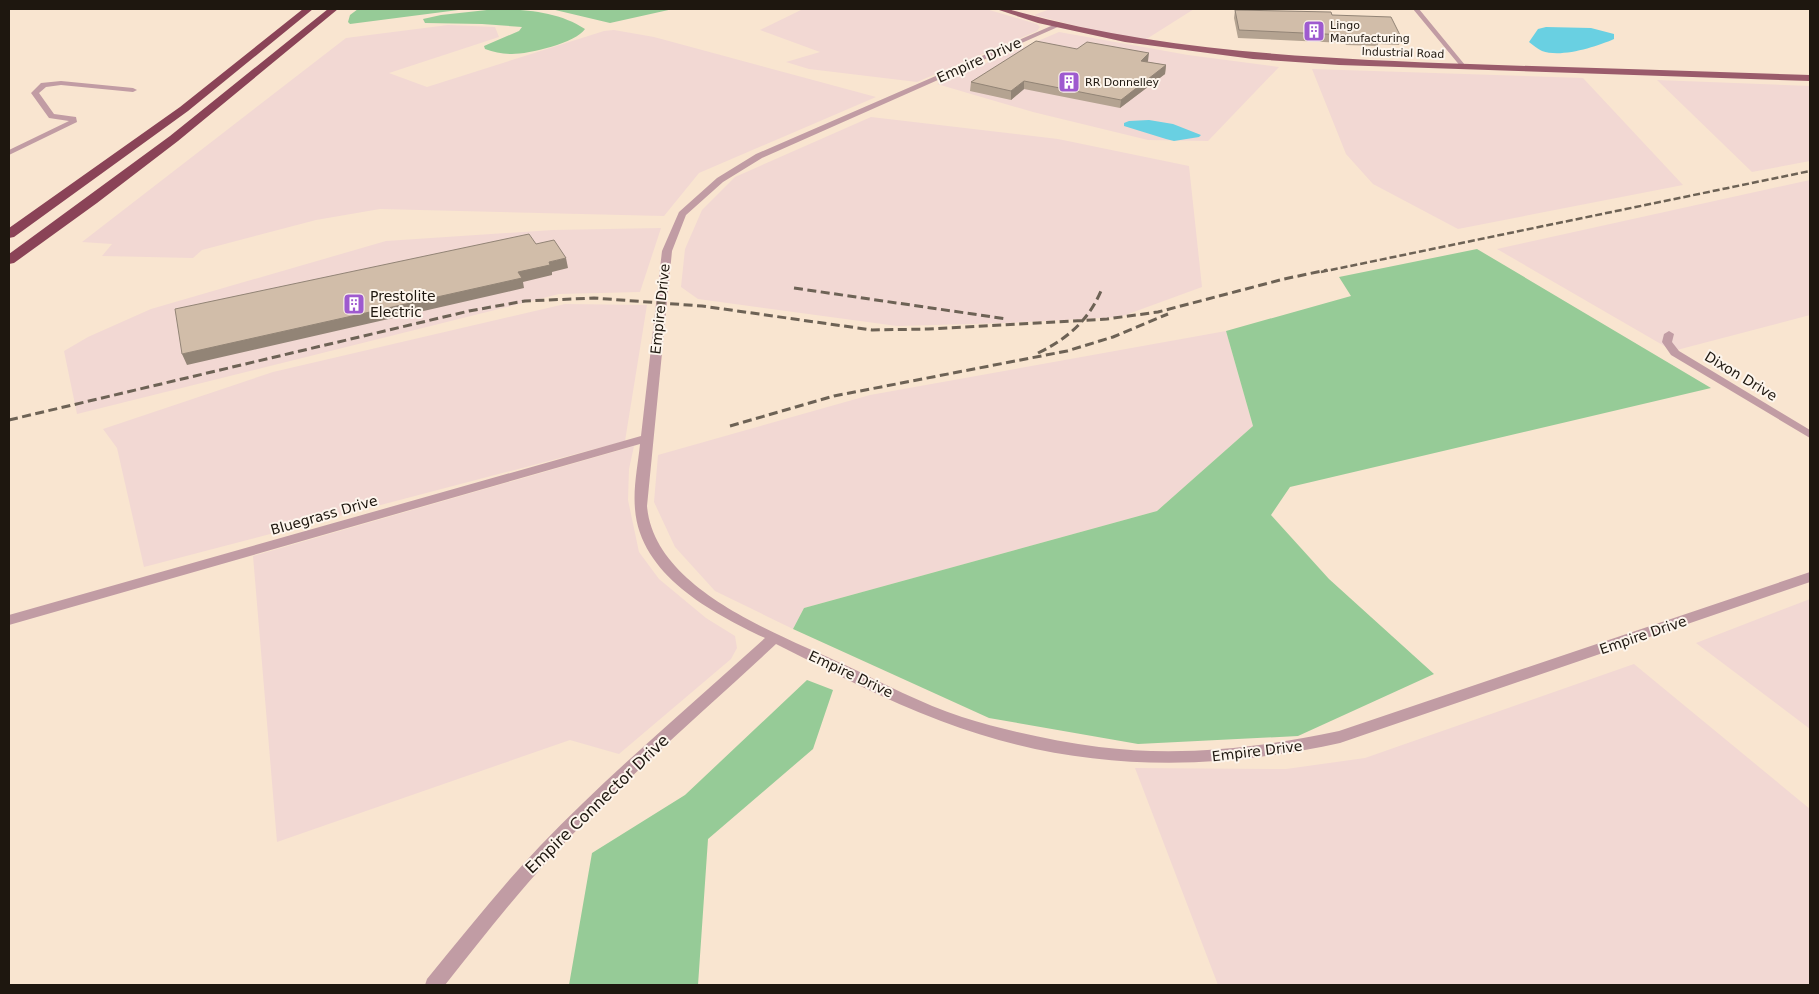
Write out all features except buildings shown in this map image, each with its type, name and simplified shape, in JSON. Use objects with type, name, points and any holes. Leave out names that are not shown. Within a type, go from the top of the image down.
[{"type":"highway","points":[[9,234],[184,109],[308,9]]},
{"type":"highway","points":[[9,260],[133,171],[213,109],[332,9]]},
{"type":"main road","name":"Industrial Road","points":[[1000,9],[1058,25],[1147,42],[1245,56],[1339,62],[1810,78]]},
{"type":"street","points":[[1416,9],[1463,66]]},
{"type":"street","name":"Empire Drive","points":[[1058,25],[759,156],[720,180],[682,214],[667,251],[641,492],[641,514],[646,532],[654,548],[669,568],[707,602],[774,637],[959,722],[1046,745],[1119,756],[1202,758],[1282,750],[1340,737],[1810,577]]},
{"type":"street","points":[[9,153],[73,122],[72,119],[52,116],[35,93],[44,85],[61,83],[133,90]]},
{"type":"street","name":"Dixon Drive","points":[[1669,334],[1667,342],[1675,353],[1810,435]]},
{"type":"street","name":"Bluegrass Drive","points":[[9,620],[647,438]]},
{"type":"street","name":"Empire Connector Drive","points":[[434,985],[507,894],[546,851],[592,805],[774,637]]},
{"type":"shaded area","points":[[803,9],[986,9],[1037,24],[1040,27],[1037,31],[917,82],[809,69],[786,62],[820,52],[760,30]]},
{"type":"shaded area","points":[[1050,9],[1194,9],[1145,40],[1096,31],[1034,15]]},
{"type":"shaded area","points":[[448,25],[495,27],[499,37],[389,73],[427,87],[604,31],[614,30],[654,37],[876,97],[699,173],[664,216],[380,209],[316,220],[202,250],[193,258],[102,256],[112,244],[82,242],[346,38]]},
{"type":"shaded area","points":[[1059,32],[1188,55],[1279,67],[1208,141],[1148,140],[1033,112],[937,84]]},
{"type":"shaded area","points":[[1312,69],[1583,78],[1683,185],[1458,229],[1373,184],[1346,154]]},
{"type":"shaded area","points":[[1657,80],[1810,86],[1810,161],[1752,172]]},
{"type":"shaded area","points":[[871,117],[1058,139],[1189,166],[1202,287],[1120,317],[897,326],[698,299],[681,287],[685,249],[702,210],[735,177]]},
{"type":"shaded area","points":[[1810,180],[1810,315],[1673,351],[1497,249]]},
{"type":"shaded area","points":[[661,228],[640,292],[559,294],[77,414],[64,351],[88,337],[151,309],[386,241],[553,230]]},
{"type":"shaded area","points":[[565,304],[647,305],[625,441],[144,567],[117,448],[103,429],[273,372]]},
{"type":"shaded area","points":[[1226,331],[1253,426],[1157,511],[804,608],[793,629],[715,591],[675,547],[654,502],[658,455],[870,395]]},
{"type":"shaded area","points":[[634,446],[629,469],[628,500],[639,552],[659,579],[706,618],[735,636],[737,648],[731,659],[619,754],[570,740],[277,842],[253,556]]},
{"type":"shaded area","points":[[1810,599],[1810,729],[1696,643]]},
{"type":"shaded area","points":[[1634,664],[1810,809],[1810,985],[1218,985],[1135,768],[1286,769],[1365,758]]},
{"type":"green space","points":[[358,9],[466,9],[350,24],[348,22],[350,15]]},
{"type":"green space","points":[[496,9],[530,11],[554,15],[585,29],[572,39],[552,47],[520,54],[508,54],[485,49],[484,46],[519,31],[522,27],[425,23],[423,19],[441,15]]},
{"type":"green space","points":[[551,9],[673,9],[610,23]]},
{"type":"green space","points":[[1477,249],[1711,388],[1290,487],[1271,515],[1329,579],[1434,674],[1298,736],[1138,744],[989,718],[793,629],[804,608],[1157,511],[1253,426],[1226,331],[1351,296],[1339,277]]},
{"type":"green space","points":[[807,680],[833,690],[813,749],[708,839],[698,985],[569,985],[592,853],[685,795]]},
{"type":"water","points":[[1546,27],[1591,28],[1614,34],[1614,39],[1578,51],[1550,53],[1542,51],[1529,42],[1538,29]]},
{"type":"water","points":[[1149,120],[1173,124],[1201,135],[1199,137],[1174,141],[1124,126],[1124,123],[1129,121]]},
{"type":"railway","points":[[1321,272],[1810,171]]},
{"type":"railway","points":[[1083,320],[1158,312],[1284,279],[1327,270]]},
{"type":"railway","points":[[794,288],[1007,319]]},
{"type":"railway","points":[[1083,320],[1096,302],[1101,291]]},
{"type":"railway","points":[[9,420],[469,311],[525,301],[594,298],[702,306],[872,330],[928,329],[1083,320]]},
{"type":"railway","points":[[730,426],[834,396],[1067,351],[1113,337],[1168,314]]},
{"type":"railway","points":[[1038,353],[1058,342],[1083,320]]},
{"type":"place","name":"Lingo Manufacturing","points":[[1314,31]]},
{"type":"place","name":"RR Donnelley","points":[[1069,82]]},
{"type":"place","name":"Prestolite Electric","points":[[354,304]]}]
